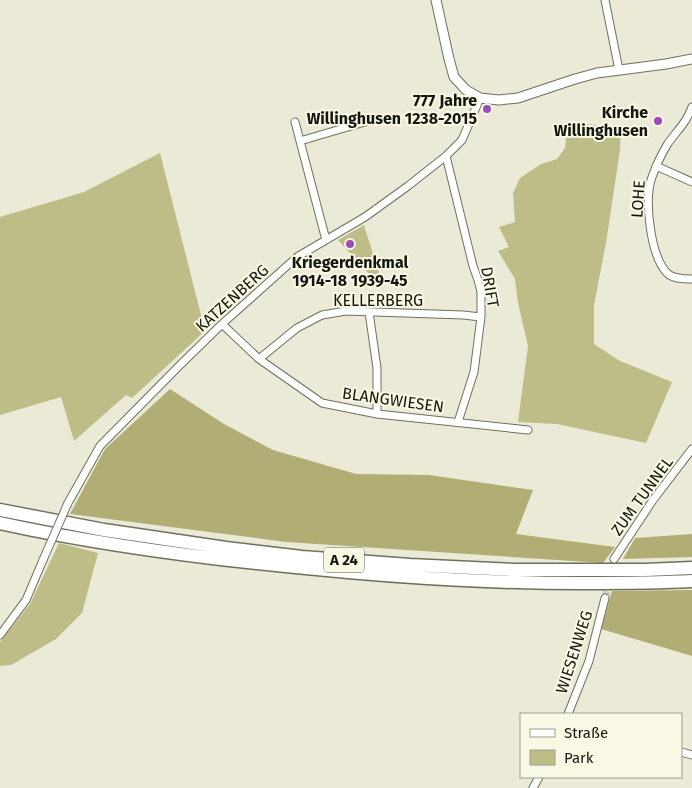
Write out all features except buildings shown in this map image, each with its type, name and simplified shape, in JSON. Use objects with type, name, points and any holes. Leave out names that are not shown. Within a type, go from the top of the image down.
[{"type":"highway","name":"A 24","points":[[0,510],[104,530],[226,548],[302,556],[410,565],[515,570],[692,568]]},
{"type":"highway","name":"A 24","points":[[0,522],[101,542],[225,560],[398,577],[514,582],[692,581]]},
{"type":"street","points":[[436,0],[448,59],[454,77],[466,90],[480,98],[499,100],[518,98],[598,73],[692,59]]},
{"type":"street","points":[[605,0],[619,70]]},
{"type":"street","name":"KATZENBERG","points":[[0,635],[26,600],[68,503],[100,446],[222,324],[297,257],[365,216],[446,156],[462,140],[480,98]]},
{"type":"street","name":"LOHE","points":[[692,107],[686,120],[667,144],[651,178],[649,193],[649,222],[655,251],[662,266],[668,274],[679,278],[692,279]]},
{"type":"street","points":[[300,140],[375,118]]},
{"type":"street","points":[[295,122],[326,240]]},
{"type":"street","name":"DRIFT","points":[[446,156],[478,280],[482,317],[474,372],[458,422]]},
{"type":"street","points":[[656,166],[692,182]]},
{"type":"street","name":"KELLERBERG","points":[[259,359],[297,328],[322,315],[346,311],[482,317]]},
{"type":"street","points":[[369,312],[377,368],[377,414]]},
{"type":"street","name":"BLANGWIESEN","points":[[222,324],[259,359],[322,403],[377,414],[528,430]]},
{"type":"street","name":"ZUM TUNNEL","points":[[614,559],[653,500],[692,449]]},
{"type":"street","name":"WIESENWEG","points":[[568,713],[588,661],[605,598]]},
{"type":"green space","points":[[586,124],[621,128],[620,150],[606,243],[594,305],[594,344],[620,361],[672,382],[646,443],[557,424],[518,422],[528,346],[518,303],[515,279],[498,251],[509,247],[499,227],[515,222],[513,193],[520,178],[541,164],[557,159],[565,148],[567,130]]},
{"type":"green space","points":[[160,153],[205,331],[132,398],[126,395],[74,441],[61,397],[0,415],[0,217],[84,192]]},
{"type":"green space","points":[[364,225],[381,279],[374,279],[338,240]]},
{"type":"green space","points":[[59,543],[98,553],[82,613],[56,639],[11,665],[0,666],[0,642],[30,604]]},
{"type":"shaded area","points":[[170,389],[224,424],[273,450],[356,474],[429,475],[533,490],[516,534],[615,547],[603,563],[286,542],[70,514],[105,449]]},
{"type":"shaded area","points":[[692,534],[692,557],[623,559],[635,538]]},
{"type":"shaded area","points":[[692,590],[692,656],[601,629],[612,591]]},
{"type":"tunnel","points":[[605,598],[614,559]]},
{"type":"place","name":"777 Jahre Willinghusen 1238-2015","points":[[487,109]]},
{"type":"place","name":"Kirche Willinghusen","points":[[658,121]]},
{"type":"place","name":"Kriegerdenkmal 1914-18 1939-45","points":[[350,244]]}]
